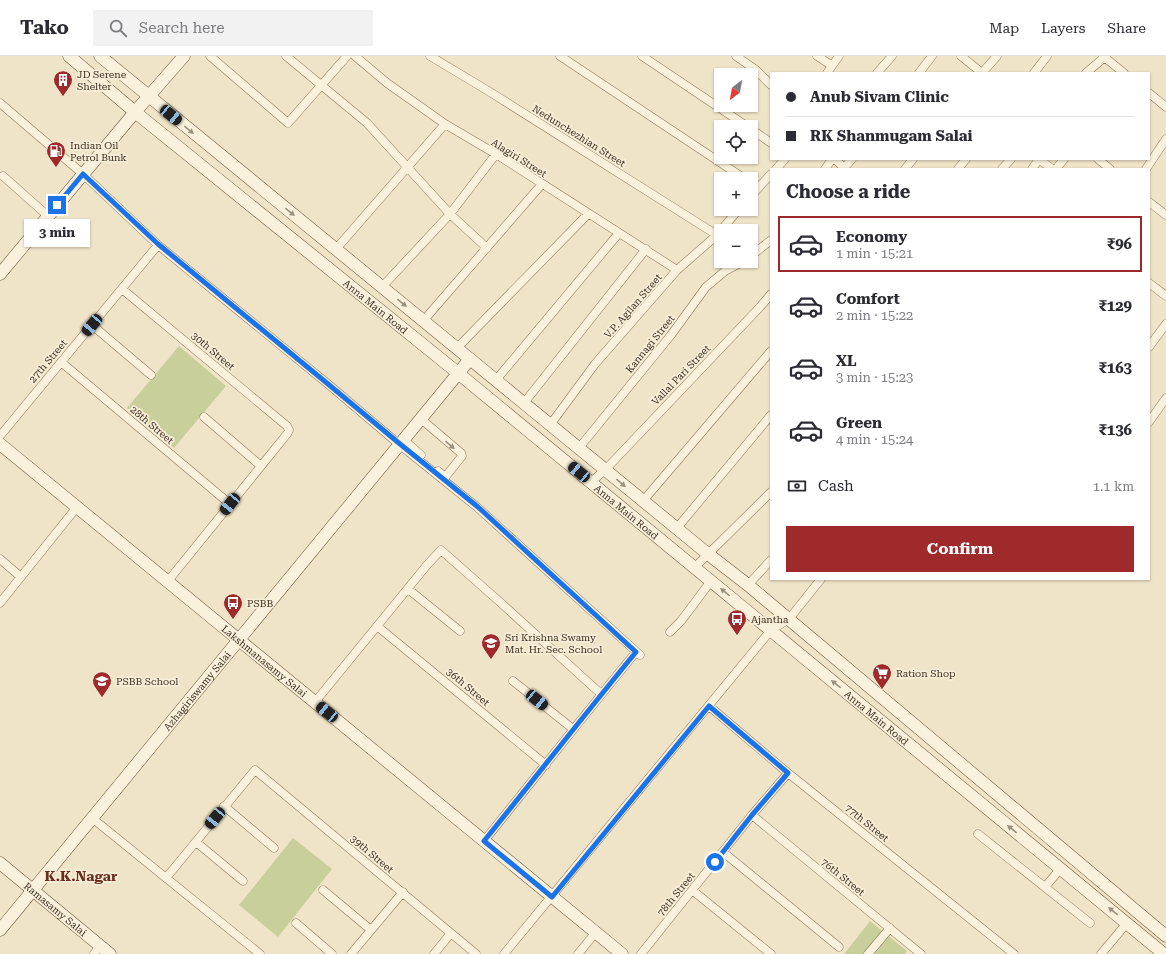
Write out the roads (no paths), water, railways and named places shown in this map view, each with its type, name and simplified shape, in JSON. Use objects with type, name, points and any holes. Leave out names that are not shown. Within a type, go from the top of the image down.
[{"type":"main road","name":"Anna Main Road","points":[[69,56],[135,112],[591,482],[1164,954]]},
{"type":"main road","name":"Anna Main Road","points":[[100,56],[676,528],[748,585],[1166,936]]},
{"type":"main road","points":[[0,274],[148,96],[184,56]]},
{"type":"main road","name":"Azhagiriswamy Salai","points":[[0,930],[470,359]]},
{"type":"main road","name":"Lakshmanasamy Salai","points":[[0,444],[622,954]]},
{"type":"main road","name":"Ramasamy Salai","points":[[0,863],[33,890],[97,950],[110,954]]},
{"type":"street","points":[[210,56],[288,123],[347,56]]},
{"type":"street","points":[[286,56],[367,123],[450,214],[487,248]]},
{"type":"street","name":"Alagiri Street","points":[[355,56],[387,83],[445,124],[496,154],[677,270]]},
{"type":"street","name":"Nedunchezhian Street","points":[[430,56],[490,92],[714,233]]},
{"type":"street","points":[[560,56],[735,172]]},
{"type":"street","points":[[642,56],[738,120]]},
{"type":"street","points":[[736,56],[756,70],[770,84]]},
{"type":"street","points":[[817,56],[831,65]]},
{"type":"street","points":[[828,72],[831,65],[839,56]]},
{"type":"street","points":[[878,72],[892,56]]},
{"type":"street","points":[[920,72],[932,56]]},
{"type":"street","points":[[961,56],[981,72]]},
{"type":"street","points":[[983,72],[997,56]]},
{"type":"street","points":[[1035,72],[1047,56]]},
{"type":"street","points":[[1087,72],[1105,56],[1123,72]]},
{"type":"street","points":[[1150,95],[1166,107]]},
{"type":"street","points":[[0,103],[83,174],[158,244],[322,379],[442,475],[448,475],[462,458],[462,455],[420,419]]},
{"type":"street","points":[[336,249],[445,124]]},
{"type":"street","points":[[758,134],[770,142]]},
{"type":"street","points":[[1147,168],[1166,139]]},
{"type":"street","points":[[382,287],[450,214],[496,154]]},
{"type":"street","points":[[777,168],[784,160]]},
{"type":"street","points":[[826,168],[833,160]]},
{"type":"street","points":[[835,160],[844,168]]},
{"type":"street","points":[[906,168],[912,160]]},
{"type":"street","points":[[959,168],[965,160]]},
{"type":"street","points":[[1003,168],[1009,160]]},
{"type":"street","points":[[1033,168],[1039,160],[1051,168]]},
{"type":"street","points":[[1057,168],[1063,160]]},
{"type":"street","points":[[1099,160],[1106,168]]},
{"type":"street","points":[[758,183],[770,175]]},
{"type":"street","points":[[3,176],[48,216]]},
{"type":"street","points":[[424,320],[542,184]]},
{"type":"street","points":[[1150,203],[1166,215]]},
{"type":"street","points":[[457,348],[588,214]]},
{"type":"street","name":"V.P. Agilan Street","points":[[726,224],[733,216]]},
{"type":"street","points":[[496,380],[619,233]]},
{"type":"street","name":"V.P. Agilan Street","points":[[550,425],[595,364],[677,270],[714,238]]},
{"type":"street","points":[[758,250],[770,241]]},
{"type":"street","name":"27th Street","points":[[0,436],[158,244]]},
{"type":"street","points":[[524,403],[646,249]]},
{"type":"street","name":"Kannagi Street","points":[[579,448],[671,335],[706,287],[731,268]]},
{"type":"street","points":[[1150,284],[1166,296]]},
{"type":"street","name":"30th Street","points":[[122,289],[287,426],[289,430],[287,434],[261,466]]},
{"type":"street","name":"Vallal Pari Street","points":[[591,482],[605,470],[770,295]]},
{"type":"street","points":[[1150,346],[1166,324]]},
{"type":"street","points":[[92,325],[151,375]]},
{"type":"street","points":[[643,501],[770,352]]},
{"type":"street","name":"28th Street","points":[[61,362],[230,504]]},
{"type":"street","points":[[1150,421],[1166,398]]},
{"type":"street","points":[[676,528],[770,416]]},
{"type":"street","points":[[168,581],[261,466],[204,417]]},
{"type":"street","points":[[402,442],[478,507],[638,653],[601,694],[484,841]]},
{"type":"street","points":[[694,567],[770,493]]},
{"type":"street","points":[[0,603],[77,507]]},
{"type":"street","points":[[315,702],[441,550],[502,603],[601,694]]},
{"type":"street","points":[[0,560],[21,577]]},
{"type":"street","points":[[748,585],[770,561]]},
{"type":"street","points":[[504,954],[771,630],[789,619],[820,580]]},
{"type":"street","points":[[670,632],[681,621],[711,581]]},
{"type":"street","points":[[408,589],[460,631]]},
{"type":"street","name":"36th Street","points":[[377,626],[546,765]]},
{"type":"street","points":[[513,681],[573,729]]},
{"type":"street","name":"77th Street","points":[[709,706],[788,773],[1014,954]]},
{"type":"street","name":"39th Street","points":[[224,806],[255,770],[476,954]]},
{"type":"street","name":"78th Street","points":[[641,954],[752,815],[788,773]]},
{"type":"street","points":[[166,878],[224,806],[274,848]]},
{"type":"street","name":"76th Street","points":[[752,815],[921,954]]},
{"type":"street","points":[[92,818],[260,954]]},
{"type":"street","points":[[978,834],[1090,923]]},
{"type":"street","points":[[196,842],[243,881]]},
{"type":"street","points":[[723,852],[839,947]]},
{"type":"street","points":[[1045,887],[1061,868]]},
{"type":"street","points":[[323,890],[371,930]]},
{"type":"street","points":[[692,890],[771,954]]},
{"type":"street","points":[[351,954],[403,892]]},
{"type":"street","points":[[296,923],[332,954]]},
{"type":"street","points":[[1100,954],[1127,923]]},
{"type":"street","points":[[868,954],[890,928]]},
{"type":"street","points":[[578,954],[596,932]]},
{"type":"street","points":[[434,954],[451,933]]},
{"type":"place","name":"JD Serene Shelter","points":[[63,97]]},
{"type":"place","name":"Indian Oil Petrol Bunk","points":[[56,168]]},
{"type":"place","name":"PSBB","points":[[233,620]]},
{"type":"place","name":"Ajantha","points":[[737,636]]},
{"type":"place","name":"Sri Krishna Swamy Mat. Hr. Sec. School","points":[[491,660]]},
{"type":"place","name":"Ration Shop","points":[[882,690]]},
{"type":"place","name":"PSBB School","points":[[102,698]]},
{"type":"district","name":"K.K.Nagar","points":[[81,876]]}]
